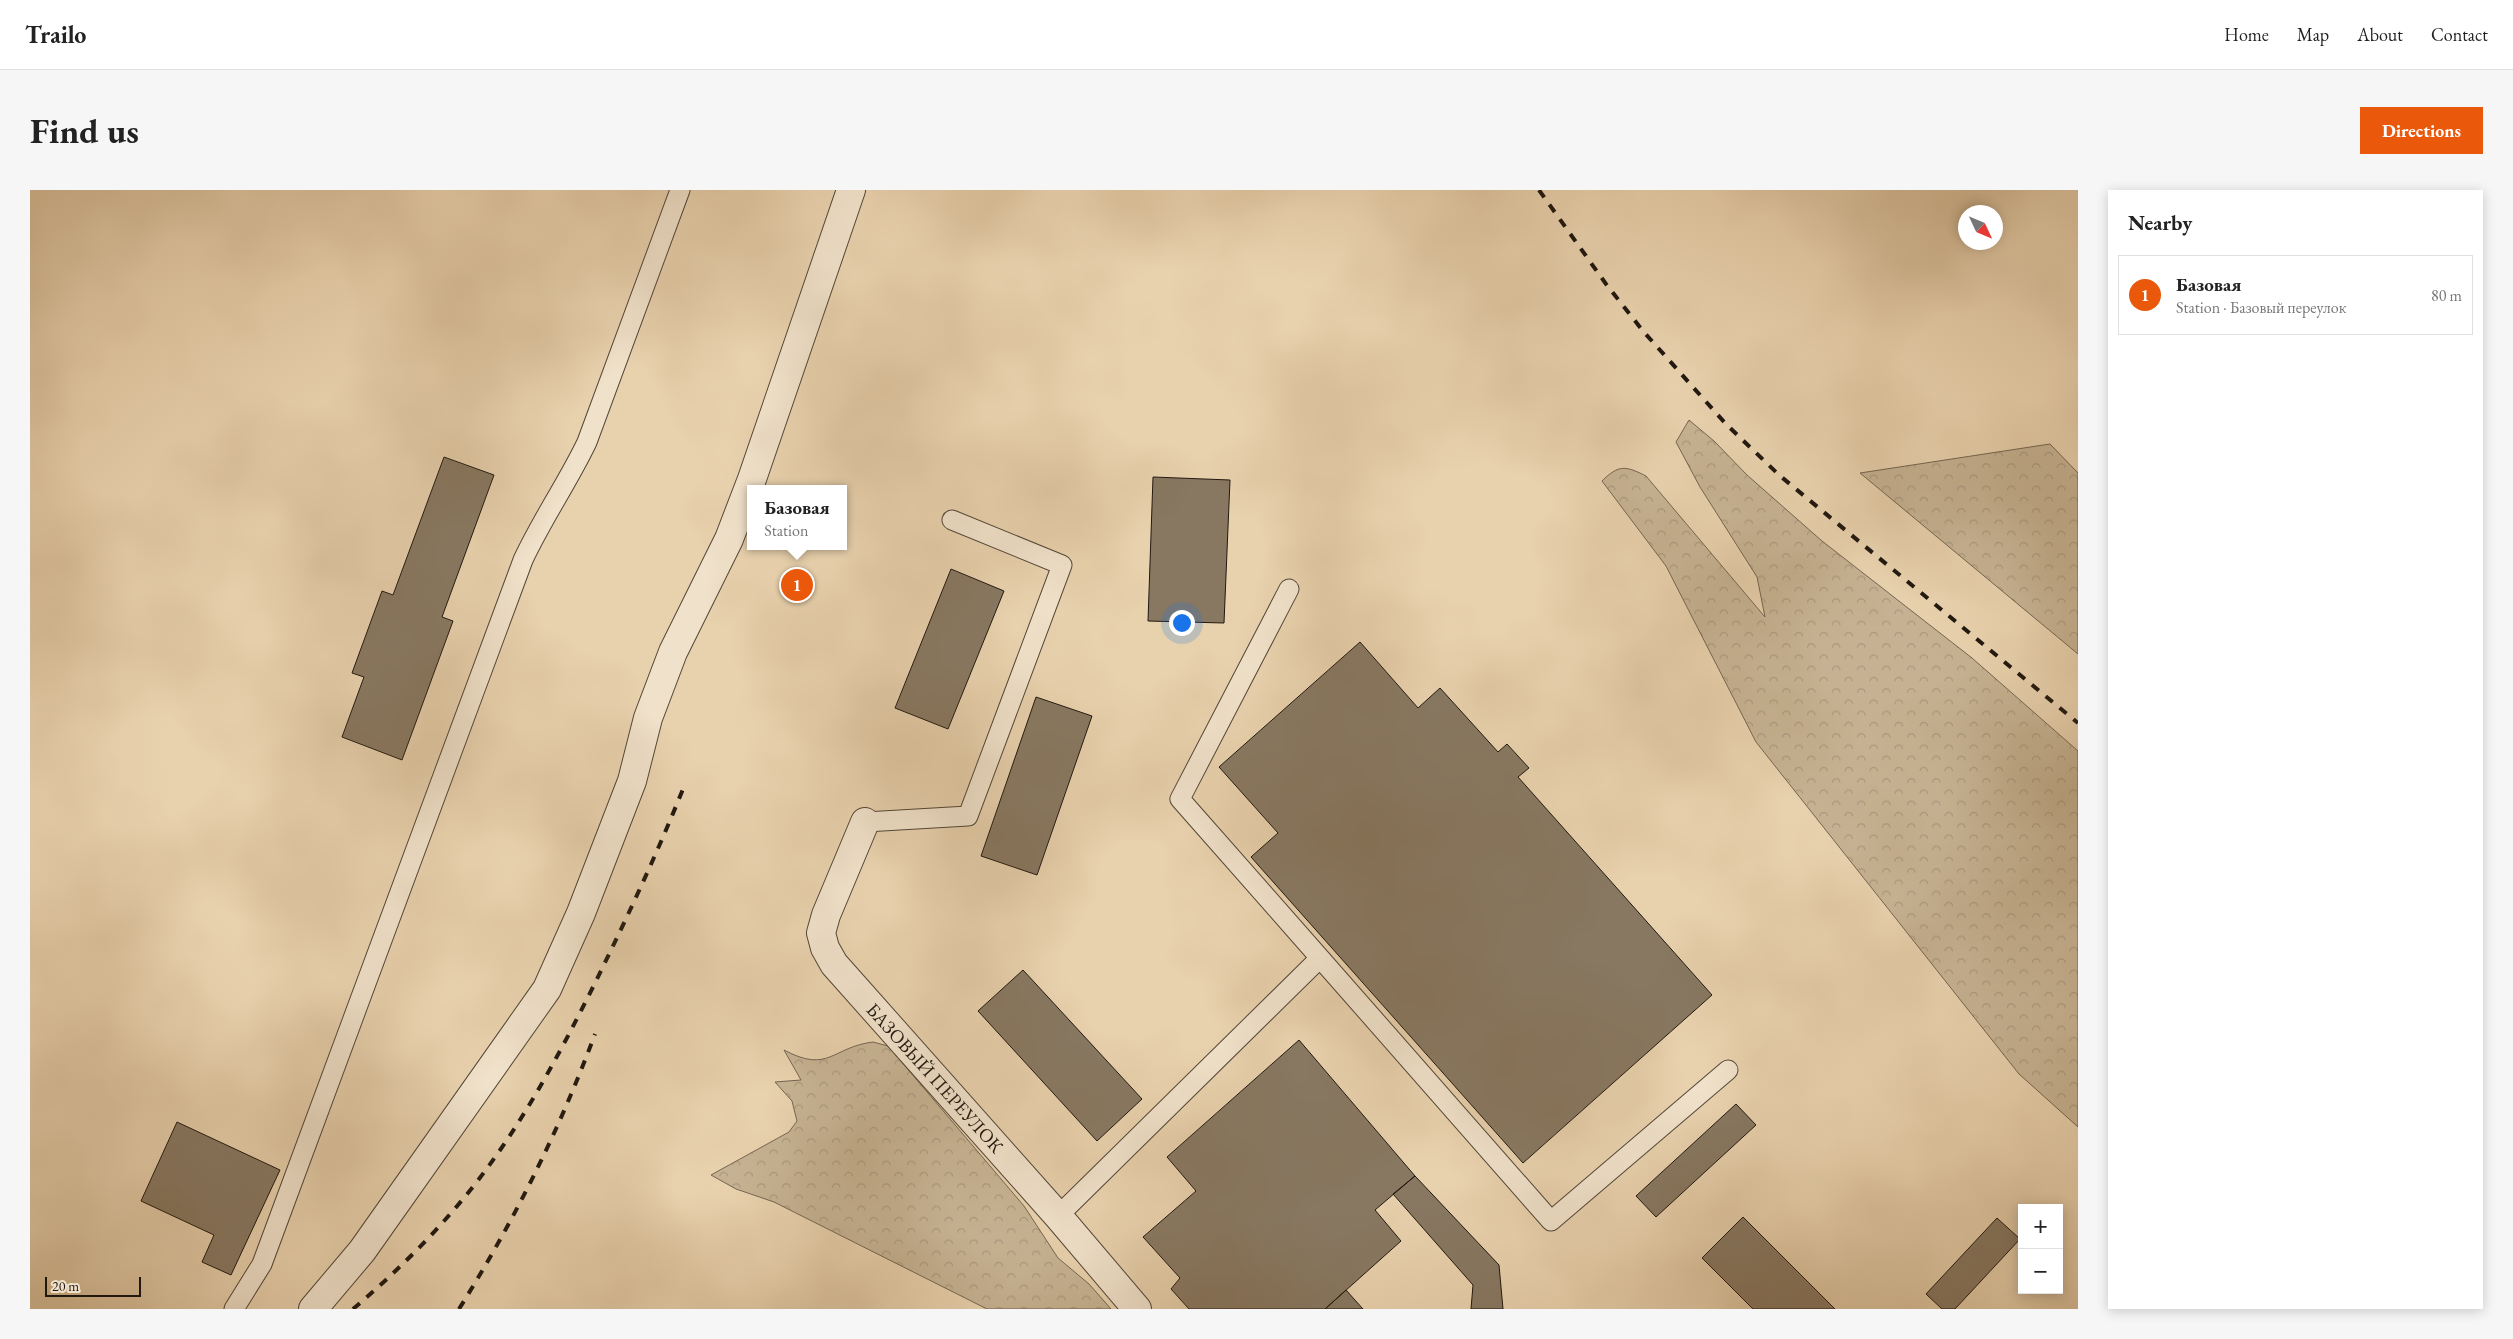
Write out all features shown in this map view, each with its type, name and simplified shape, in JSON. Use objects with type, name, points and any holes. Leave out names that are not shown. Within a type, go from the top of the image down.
[{"type":"street","points":[[750,485],[851,190]]},
{"type":"street","points":[[313,1309],[362,1251],[547,989],[581,913],[632,781],[648,718],[673,652],[729,539],[747,492]]},
{"type":"street","name":"БАЗОВЫЙ ПЕРЕУЛОК","points":[[865,822],[826,915],[821,933],[825,948],[834,964],[1058,1216],[1137,1309]]},
{"type":"lane","points":[[234,1309],[262,1264],[523,560],[538,528],[575,467],[587,442],[680,190]]},
{"type":"lane","points":[[865,822],[968,816],[1062,565],[952,520]]},
{"type":"lane","points":[[1289,589],[1180,799],[1551,1221],[1728,1070]]},
{"type":"lane","points":[[1058,1216],[1320,958]]},
{"type":"green space","points":[[1689,420],[1714,441],[1747,475],[1822,541],[1972,658],[2078,751],[2078,1127],[2019,1074],[1756,742],[1666,566],[1602,481],[1608,475],[1623,468],[1646,476],[1765,617],[1757,577],[1700,487],[1676,442]]},
{"type":"green space","points":[[2050,444],[2078,473],[2078,654],[1860,473]]},
{"type":"green space","points":[[873,1042],[888,1046],[1024,1206],[1058,1258],[1089,1284],[1111,1309],[987,1309],[774,1202],[736,1189],[711,1175],[789,1132],[797,1121],[792,1101],[775,1082],[801,1080],[784,1050],[811,1060],[830,1057],[859,1045]]},
{"type":"building","points":[[444,457],[494,475],[442,617],[453,621],[402,760],[342,737],[364,677],[352,673],[382,591],[393,595]]},
{"type":"building","points":[[1153,477],[1230,480],[1224,623],[1148,621]]},
{"type":"building","points":[[951,569],[1004,591],[948,729],[895,708]]},
{"type":"building","points":[[1360,642],[1418,708],[1440,688],[1498,752],[1507,744],[1529,768],[1518,777],[1712,995],[1523,1163],[1251,857],[1278,833],[1219,767]]},
{"type":"building","points":[[1036,697],[1092,716],[1037,875],[981,856]]},
{"type":"building","points":[[1023,970],[1142,1099],[1097,1141],[978,1011]]},
{"type":"building","points":[[1299,1040],[1415,1176],[1375,1210],[1401,1241],[1325,1309],[1189,1309],[1171,1289],[1180,1278],[1143,1237],[1196,1191],[1167,1157]]},
{"type":"building","points":[[1736,1104],[1756,1125],[1656,1217],[1636,1196]]},
{"type":"building","points":[[177,1122],[280,1170],[231,1275],[202,1262],[214,1235],[141,1201]]},
{"type":"building","points":[[1415,1176],[1499,1265],[1503,1309],[1471,1309],[1473,1285],[1393,1194]]},
{"type":"building","points":[[1743,1217],[1835,1309],[1753,1309],[1702,1258]]},
{"type":"building","points":[[1997,1218],[2018,1237],[2018,1241],[1955,1309],[1942,1309],[1926,1294]]},
{"type":"building","points":[[1346,1290],[1363,1309],[1325,1309]]},
{"type":"railway","points":[[1539,190],[1606,284],[1643,331],[1725,423],[1779,475],[2078,723]]},
{"type":"railway","points":[[353,1309],[387,1279],[435,1231],[465,1197],[512,1133],[555,1060],[594,985],[640,888],[683,789]]},
{"type":"railway","points":[[459,1309],[498,1243],[534,1175],[566,1106],[595,1034]]},
{"type":"place","name":"Базовая","points":[[797,585]]}]
